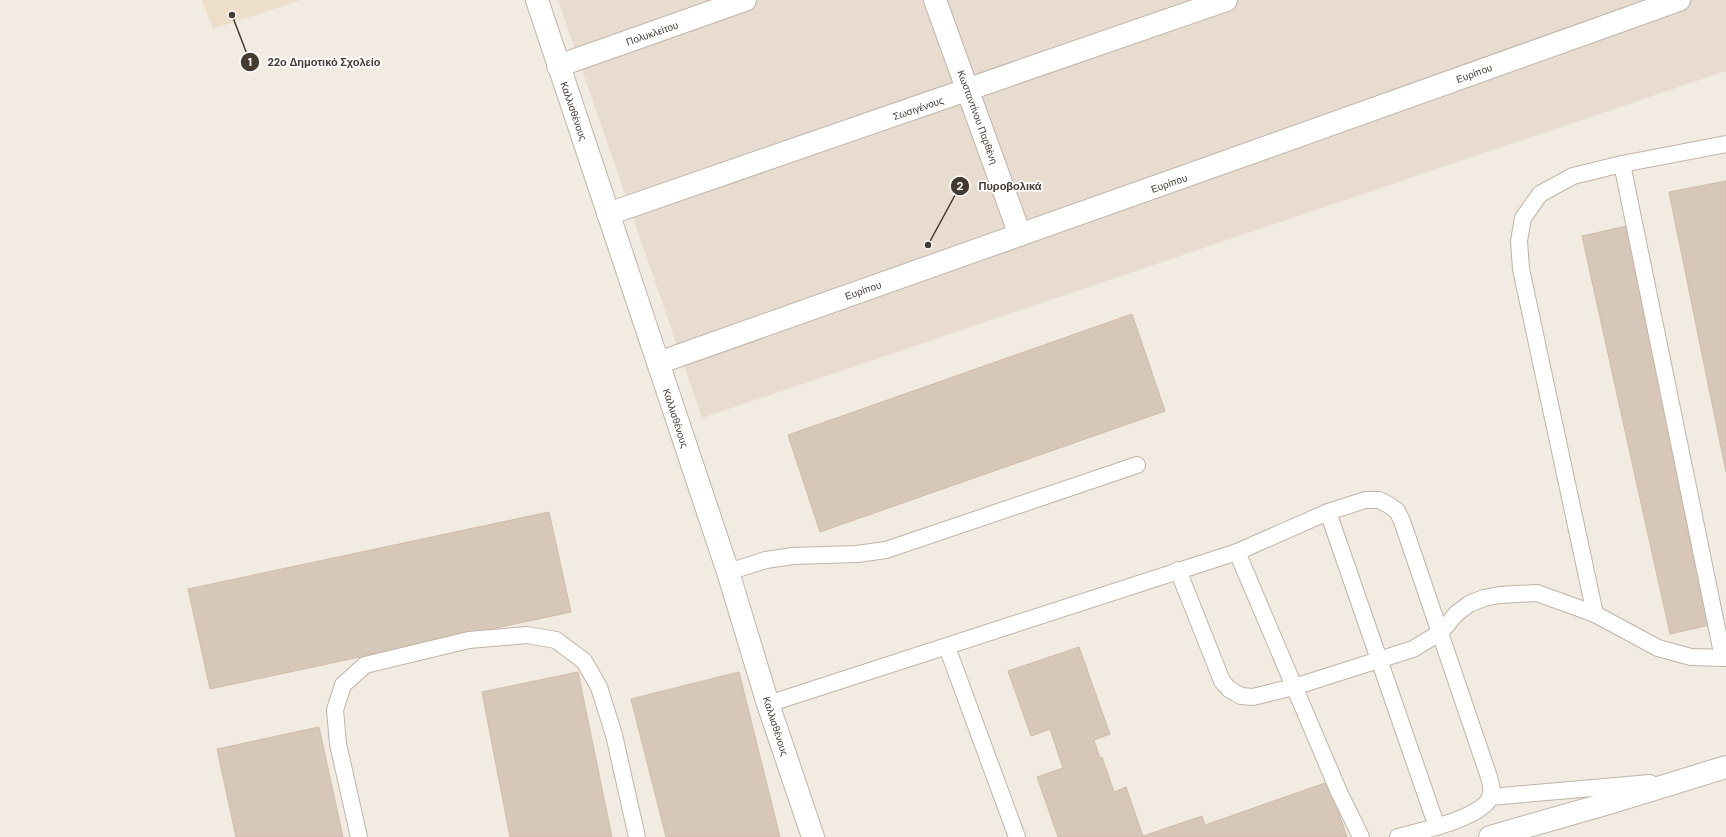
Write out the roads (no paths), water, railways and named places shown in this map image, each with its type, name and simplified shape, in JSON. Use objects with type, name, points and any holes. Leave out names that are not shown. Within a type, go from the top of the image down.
[{"type":"street","name":"Καλλισθένους","points":[[537,0],[728,572],[768,704],[813,837]]},
{"type":"street","name":"Κωσταντίνου Παρθένη","points":[[935,0],[1020,235]]},
{"type":"street","name":"Σωσιγένους","points":[[608,214],[1226,0]]},
{"type":"street","name":"Ευρίπου","points":[[658,363],[1679,0]]},
{"type":"street","name":"Πολυκλείτου","points":[[558,66],[736,1]]},
{"type":"street","points":[[1490,837],[1726,767]]},
{"type":"lane","points":[[1595,614],[1521,269],[1519,241],[1523,218],[1540,194],[1573,176],[1622,164],[1726,144]]},
{"type":"lane","points":[[1178,570],[1222,681],[1229,689],[1241,696],[1253,697],[1294,687],[1413,649],[1441,632],[1456,614],[1469,604],[1484,598],[1499,595],[1537,592],[1595,614],[1658,648],[1692,657],[1724,658],[1622,164]]},
{"type":"lane","points":[[728,572],[766,560],[793,556],[857,554],[886,550],[1137,465]]},
{"type":"lane","points":[[768,704],[1237,552],[1328,512],[1365,500],[1379,500],[1397,511],[1402,521],[1441,632],[1489,777],[1492,791],[1485,805],[1473,813],[1437,827],[1398,837]]},
{"type":"lane","points":[[1328,512],[1437,827]]},
{"type":"lane","points":[[1237,552],[1339,792],[1361,837]]},
{"type":"lane","points":[[359,837],[338,744],[335,710],[343,685],[365,665],[469,640],[527,635],[556,640],[584,661],[599,687],[614,735],[637,837]]},
{"type":"lane","points":[[947,647],[1017,837]]},
{"type":"lane","points":[[1490,797],[1686,780]]},
{"type":"place","name":"22ο Δημοτικό Σχολείο","points":[[232,15]]},
{"type":"place","name":"Πυροβολικά","points":[[928,245]]}]
